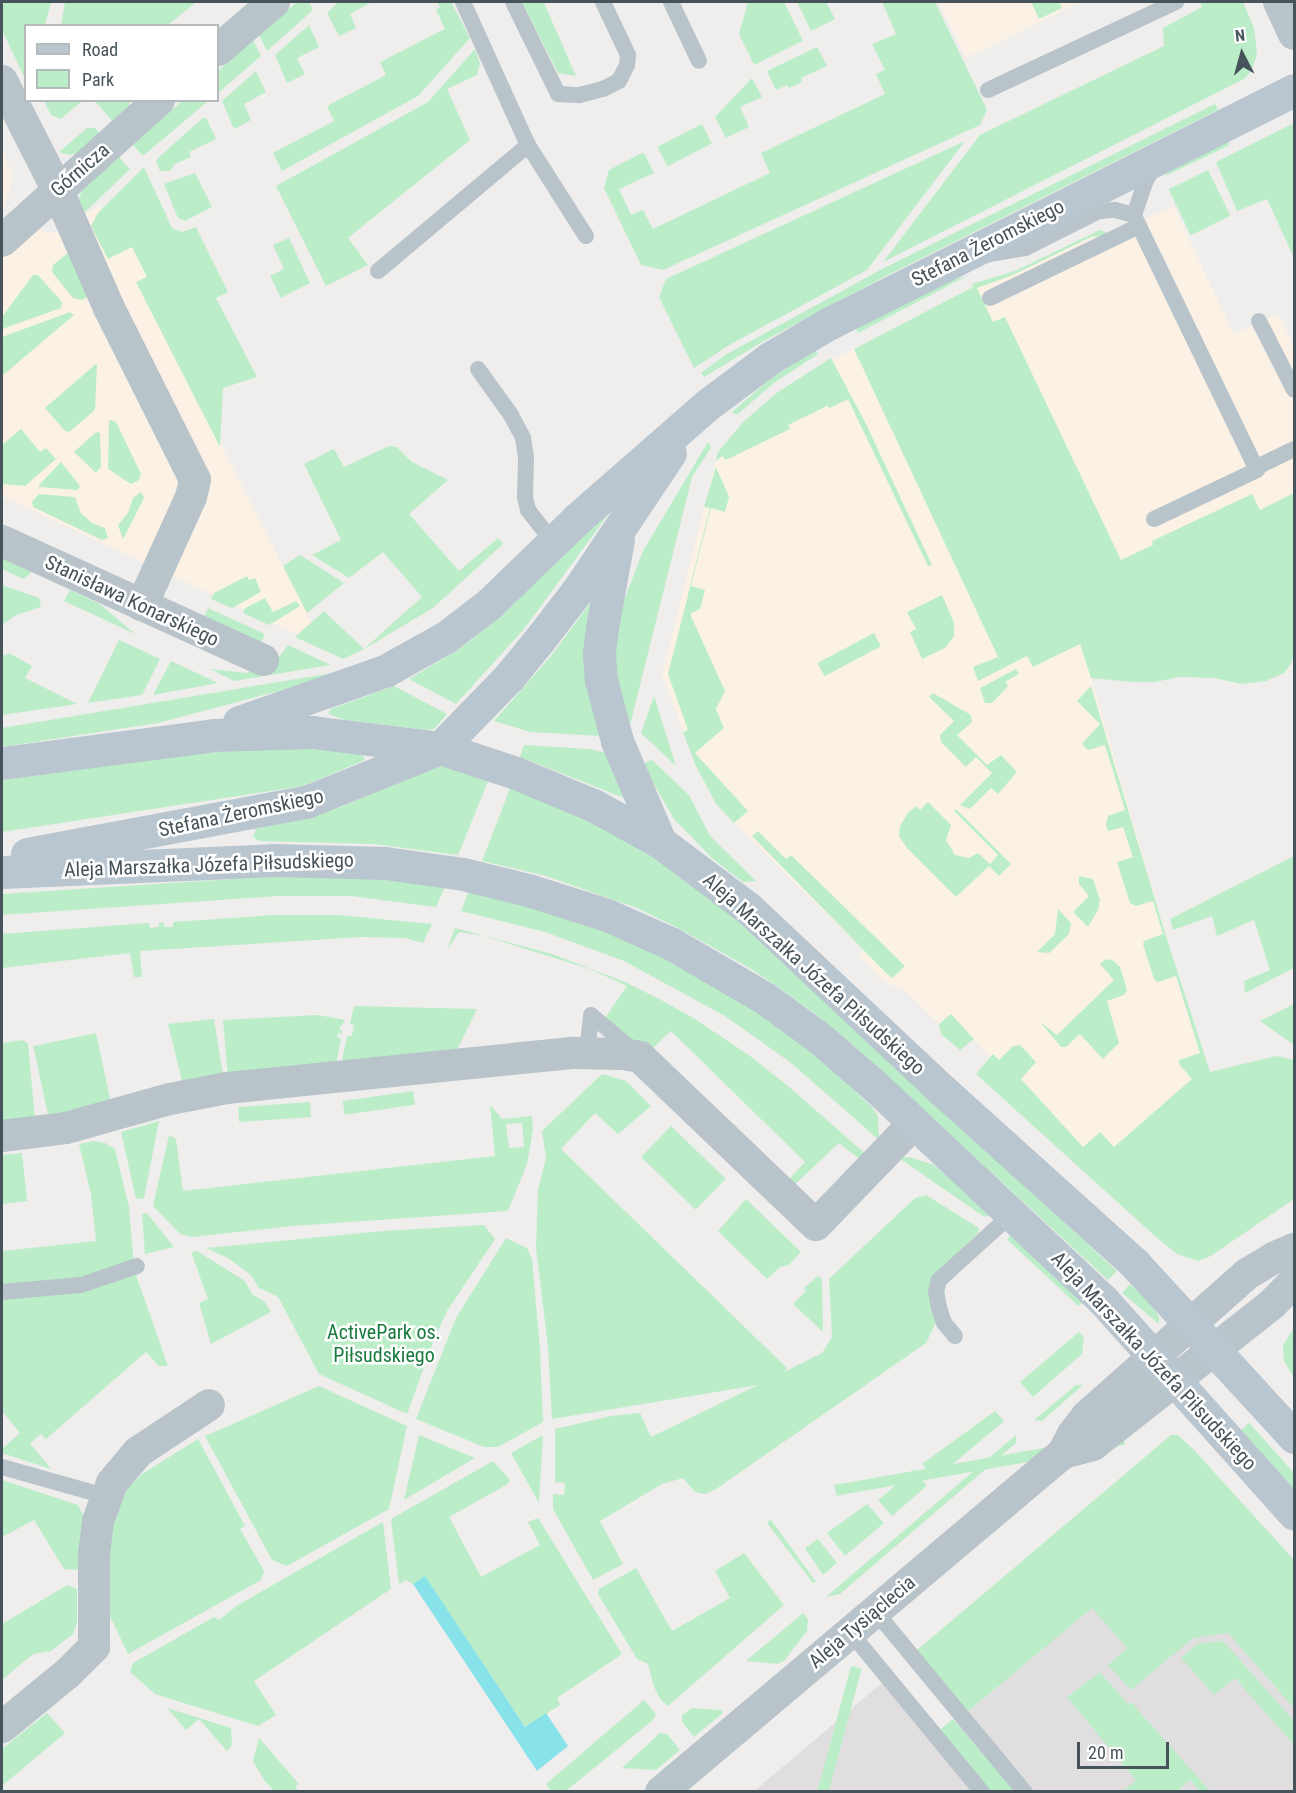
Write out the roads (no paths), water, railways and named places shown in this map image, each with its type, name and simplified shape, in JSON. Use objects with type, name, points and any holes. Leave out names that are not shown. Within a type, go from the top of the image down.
[{"type":"street","points":[[219,49],[274,2]]},
{"type":"street","points":[[1279,2],[1294,34]]},
{"type":"street","points":[[2,81],[57,189],[104,298],[195,480],[191,497],[142,605]]},
{"type":"street","name":"Stefana Żeromskiego","points":[[188,738],[349,685],[407,660],[465,623],[730,385],[770,358],[828,324],[1294,90]]},
{"type":"street","name":"Górnicza","points":[[2,241],[57,189],[157,102]]},
{"type":"street","name":"Stefana Żeromskiego","points":[[2,858],[295,805],[336,792],[440,748],[521,662],[580,587],[695,417]]},
{"type":"street","name":"Stefana Żeromskiego","points":[[620,528],[602,627],[599,654],[600,680],[618,741],[660,842]]},
{"type":"street","name":"Stanisława Konarskiego","points":[[2,541],[263,660]]},
{"type":"street","name":"Aleja Marszałka Józefa Piłsudskiego","points":[[2,763],[188,738],[245,733],[312,732],[440,748],[552,787],[593,805],[660,842],[748,908],[942,1090],[1135,1264],[1294,1437]]},
{"type":"street","name":"Aleja Marszałka Józefa Piłsudskiego","points":[[2,872],[273,860],[344,860],[463,874],[528,890],[640,928],[728,975],[817,1036],[915,1123],[1102,1299],[1294,1514]]},
{"type":"street","points":[[2,1136],[66,1128],[170,1099],[226,1088],[587,1053],[640,1057],[816,1225],[915,1123]]},
{"type":"street","name":"Aleja Tysiąclecia","points":[[661,1791],[1063,1453],[1073,1434],[1087,1416],[1248,1274],[1275,1257],[1294,1249]]},
{"type":"street","name":"Aleja Tysiąclecia","points":[[1063,1453],[1093,1445],[1272,1304],[1294,1282]]},
{"type":"street","points":[[2,1727],[68,1673],[94,1647],[93,1554],[105,1496],[120,1470],[138,1452],[209,1405]]},
{"type":"lane","points":[[463,2],[528,145],[586,236]]},
{"type":"lane","points":[[513,2],[558,94],[580,95],[603,89],[619,81],[627,65],[628,55],[603,2]]},
{"type":"lane","points":[[671,2],[699,61]]},
{"type":"lane","points":[[988,90],[1176,2]]},
{"type":"lane","points":[[378,271],[528,145]]},
{"type":"lane","points":[[990,298],[1137,221],[1146,180],[1161,155]]},
{"type":"lane","points":[[962,256],[994,255],[1025,248],[1099,211],[1115,210],[1137,221],[1257,470],[1154,519]]},
{"type":"lane","points":[[1259,321],[1294,390]]},
{"type":"lane","points":[[478,369],[511,415],[523,438],[526,457],[525,497],[528,510],[553,542]]},
{"type":"lane","points":[[1255,468],[1294,449]]},
{"type":"lane","points":[[955,1336],[944,1323],[939,1308],[936,1291],[939,1280],[1013,1213]]},
{"type":"lane","points":[[2,1292],[81,1285],[137,1266]]},
{"type":"lane","points":[[2,1467],[105,1496]]},
{"type":"lane","points":[[875,1611],[1025,1791]]},
{"type":"lane","points":[[850,1632],[982,1791]]},
{"type":"water","points":[[425,1576],[525,1727],[546,1713],[568,1746],[537,1771],[413,1584]]},
{"type":"park label","name":"ActivePark os. Piłsudskiego","points":[[384,1344]]}]
